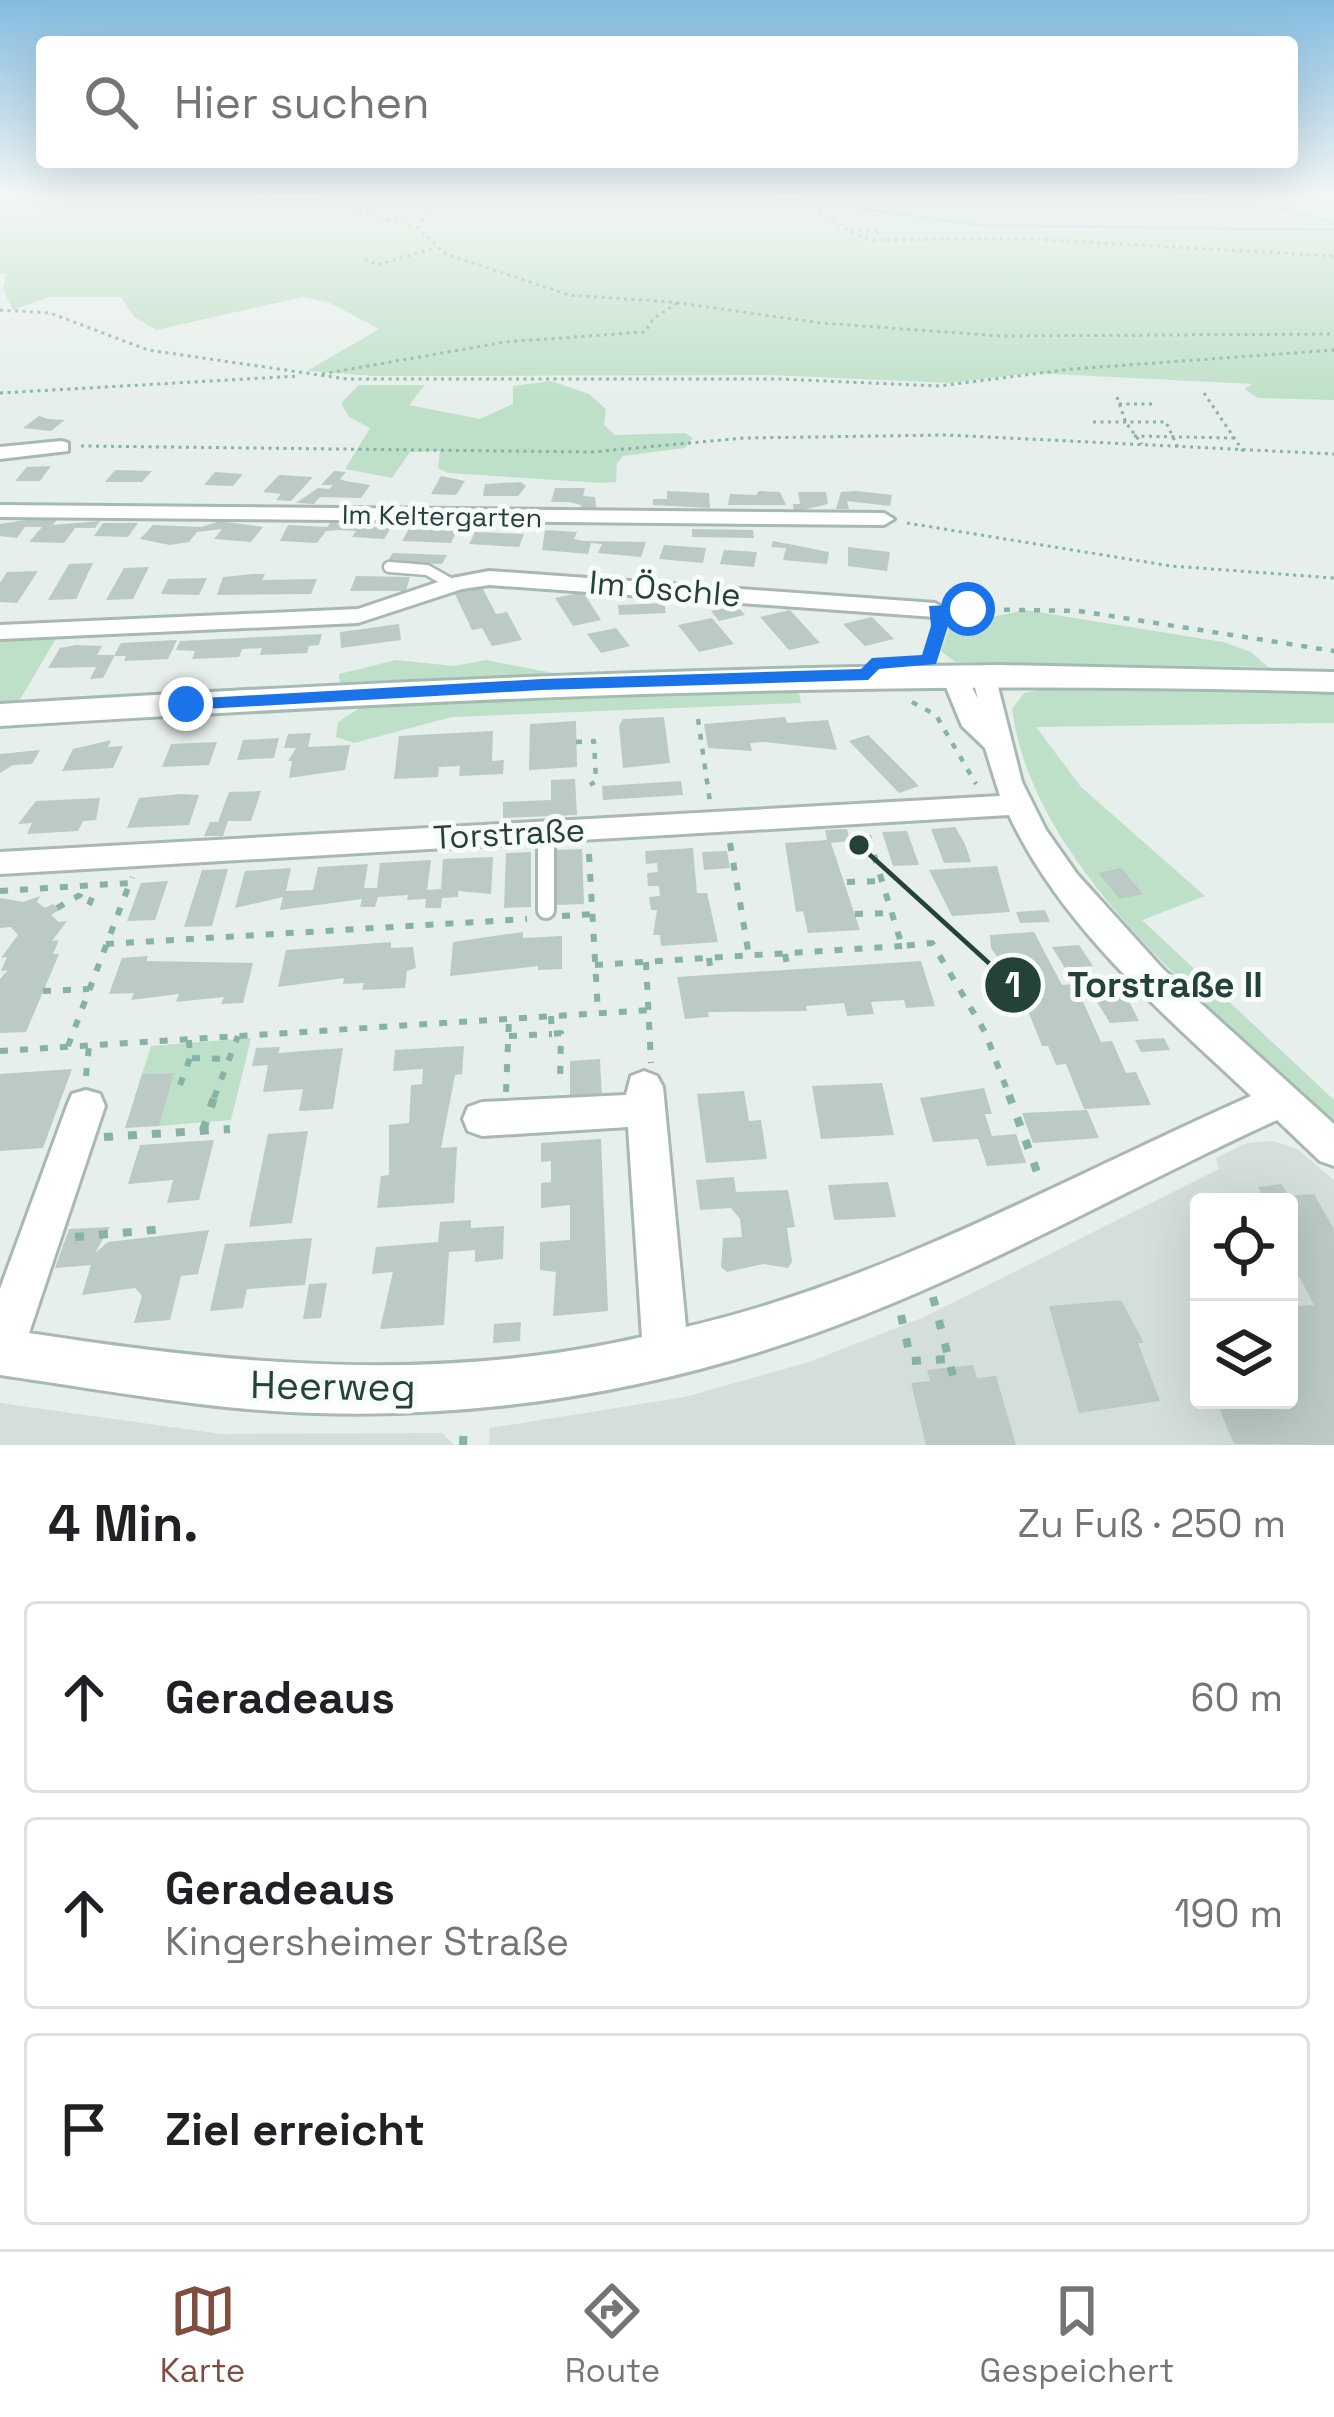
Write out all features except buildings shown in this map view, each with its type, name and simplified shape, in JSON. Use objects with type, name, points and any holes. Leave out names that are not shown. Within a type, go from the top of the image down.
[{"type":"main road","points":[[0,716],[447,688],[868,674],[1334,682]]},
{"type":"street","points":[[0,453],[61,447]]},
{"type":"street","name":"Im Keltergarten","points":[[0,512],[884,519]]},
{"type":"street","name":"Im Öschle","points":[[0,632],[358,616],[394,609],[450,583],[528,579],[935,610]]},
{"type":"street","points":[[970,675],[976,726],[996,743],[1006,806],[1091,911],[1334,1149]]},
{"type":"street","name":"Torstraße","points":[[0,863],[135,869],[546,832],[1006,806]]},
{"type":"street","points":[[504,1103],[645,1099],[666,1357]]},
{"type":"street","name":"Heerweg","points":[[80,1123],[0,1352],[149,1376],[324,1390],[488,1384],[666,1357],[802,1316],[909,1275],[1051,1211],[1282,1099]]},
{"type":"lane","points":[[389,567],[427,570],[450,583]]},
{"type":"lane","points":[[546,832],[546,910]]},
{"type":"path","points":[[483,265],[568,296],[678,303],[852,328],[1001,336],[1334,334]]},
{"type":"path","points":[[2,313],[50,313],[148,350],[308,375],[466,353],[505,342],[645,332],[654,318],[678,303]]},
{"type":"path","points":[[0,393],[308,375],[939,386],[1072,369],[1334,350]]},
{"type":"path","points":[[1204,393],[1226,415],[1233,438],[1245,454]]},
{"type":"path","points":[[1142,444],[1126,423],[1118,401],[1154,404]]},
{"type":"path","points":[[1093,422],[1166,422],[1179,450]]},
{"type":"path","points":[[61,447],[620,452],[744,438],[946,435],[1245,454],[1334,454]]},
{"type":"path","points":[[1135,436],[1233,438]]},
{"type":"path","points":[[884,519],[1171,566],[1334,578]]},
{"type":"path","points":[[922,661],[932,657],[936,644],[935,610],[1079,610],[1334,651]]},
{"type":"path","points":[[868,674],[876,691],[931,709],[962,766],[1006,806]]},
{"type":"path","points":[[698,718],[749,956]]},
{"type":"path","points":[[576,742],[594,741],[596,781],[590,785]]},
{"type":"path","points":[[861,814],[902,946]]},
{"type":"path","points":[[588,830],[598,1013]]},
{"type":"path","points":[[0,891],[97,885],[135,869]]},
{"type":"path","points":[[67,1047],[135,869]]},
{"type":"path","points":[[848,882],[882,880]]},
{"type":"path","points":[[89,905],[97,885]]},
{"type":"path","points":[[57,908],[80,895],[84,886]]},
{"type":"path","points":[[855,914],[892,913]]},
{"type":"path","points":[[106,944],[168,936],[592,914]]},
{"type":"path","points":[[595,965],[932,943],[985,1032],[1051,1211]]},
{"type":"path","points":[[785,954],[788,970]]},
{"type":"path","points":[[709,958],[711,974]]},
{"type":"path","points":[[645,1099],[653,1056],[646,962]]},
{"type":"path","points":[[43,991],[89,989]]},
{"type":"path","points":[[0,1051],[651,1010]]},
{"type":"path","points":[[551,1016],[552,1034]]},
{"type":"path","points":[[504,1103],[509,1019]]},
{"type":"path","points":[[508,1036],[560,1034],[561,1084],[543,1085]]},
{"type":"path","points":[[203,1130],[216,1084],[232,1059],[238,1036]]},
{"type":"path","points":[[180,1084],[190,1058],[189,1039]]},
{"type":"path","points":[[190,1058],[232,1059]]},
{"type":"path","points":[[80,1123],[230,1129]]},
{"type":"path","points":[[39,1240],[164,1229]]},
{"type":"path","points":[[909,1275],[911,1361],[948,1359]]},
{"type":"path","points":[[909,1275],[954,1380]]},
{"type":"shaded area","points":[[1273,1141],[1297,1149],[1334,1180],[1334,1445],[489,1445],[490,1428],[685,1397],[809,1362],[922,1318],[1219,1169],[1216,1158],[1247,1143]]},
{"type":"shaded area","points":[[0,1403],[221,1434],[442,1433],[454,1445],[0,1445]]},
{"type":"green space","points":[[0,265],[1334,265],[1334,400],[1258,398],[1244,389],[1253,384],[1033,373],[949,383],[769,375],[375,376],[307,371],[379,329],[330,303],[303,297],[156,330],[134,317],[121,297],[49,297],[13,310],[3,289],[7,274],[0,274]]},
{"type":"green space","points":[[551,381],[589,394],[606,409],[604,425],[615,435],[685,433],[693,438],[685,448],[623,456],[617,463],[616,482],[448,473],[438,468],[440,451],[410,452],[392,478],[345,469],[370,428],[349,417],[341,403],[359,385],[425,385],[409,405],[480,419],[513,404],[513,386]]},
{"type":"green space","points":[[1025,610],[1223,642],[1251,652],[1268,667],[955,662],[941,651],[950,626]]},
{"type":"green space","points":[[57,637],[18,703],[0,705],[0,639]]},
{"type":"green space","points":[[396,660],[454,666],[486,660],[569,676],[340,685],[339,674]]},
{"type":"green space","points":[[1054,687],[1334,692],[1334,723],[1036,727],[1081,787],[1205,896],[1142,920],[1334,1100],[1334,1123],[1138,936],[1093,883],[1055,827],[1027,769],[1012,709],[1024,693]]},
{"type":"green space","points":[[637,690],[799,692],[801,703],[452,717],[354,743],[336,737],[338,722],[358,709],[388,701]]},
{"type":"green space","points":[[251,1038],[231,1120],[159,1126],[173,1073],[142,1074],[151,1046]]},
{"type":"place","name":"Torstraße II","points":[[859,845]]},
{"type":"route","points":[[186,704],[447,688],[868,674],[872,664],[929,660],[940,626],[935,610],[968,609]]}]
